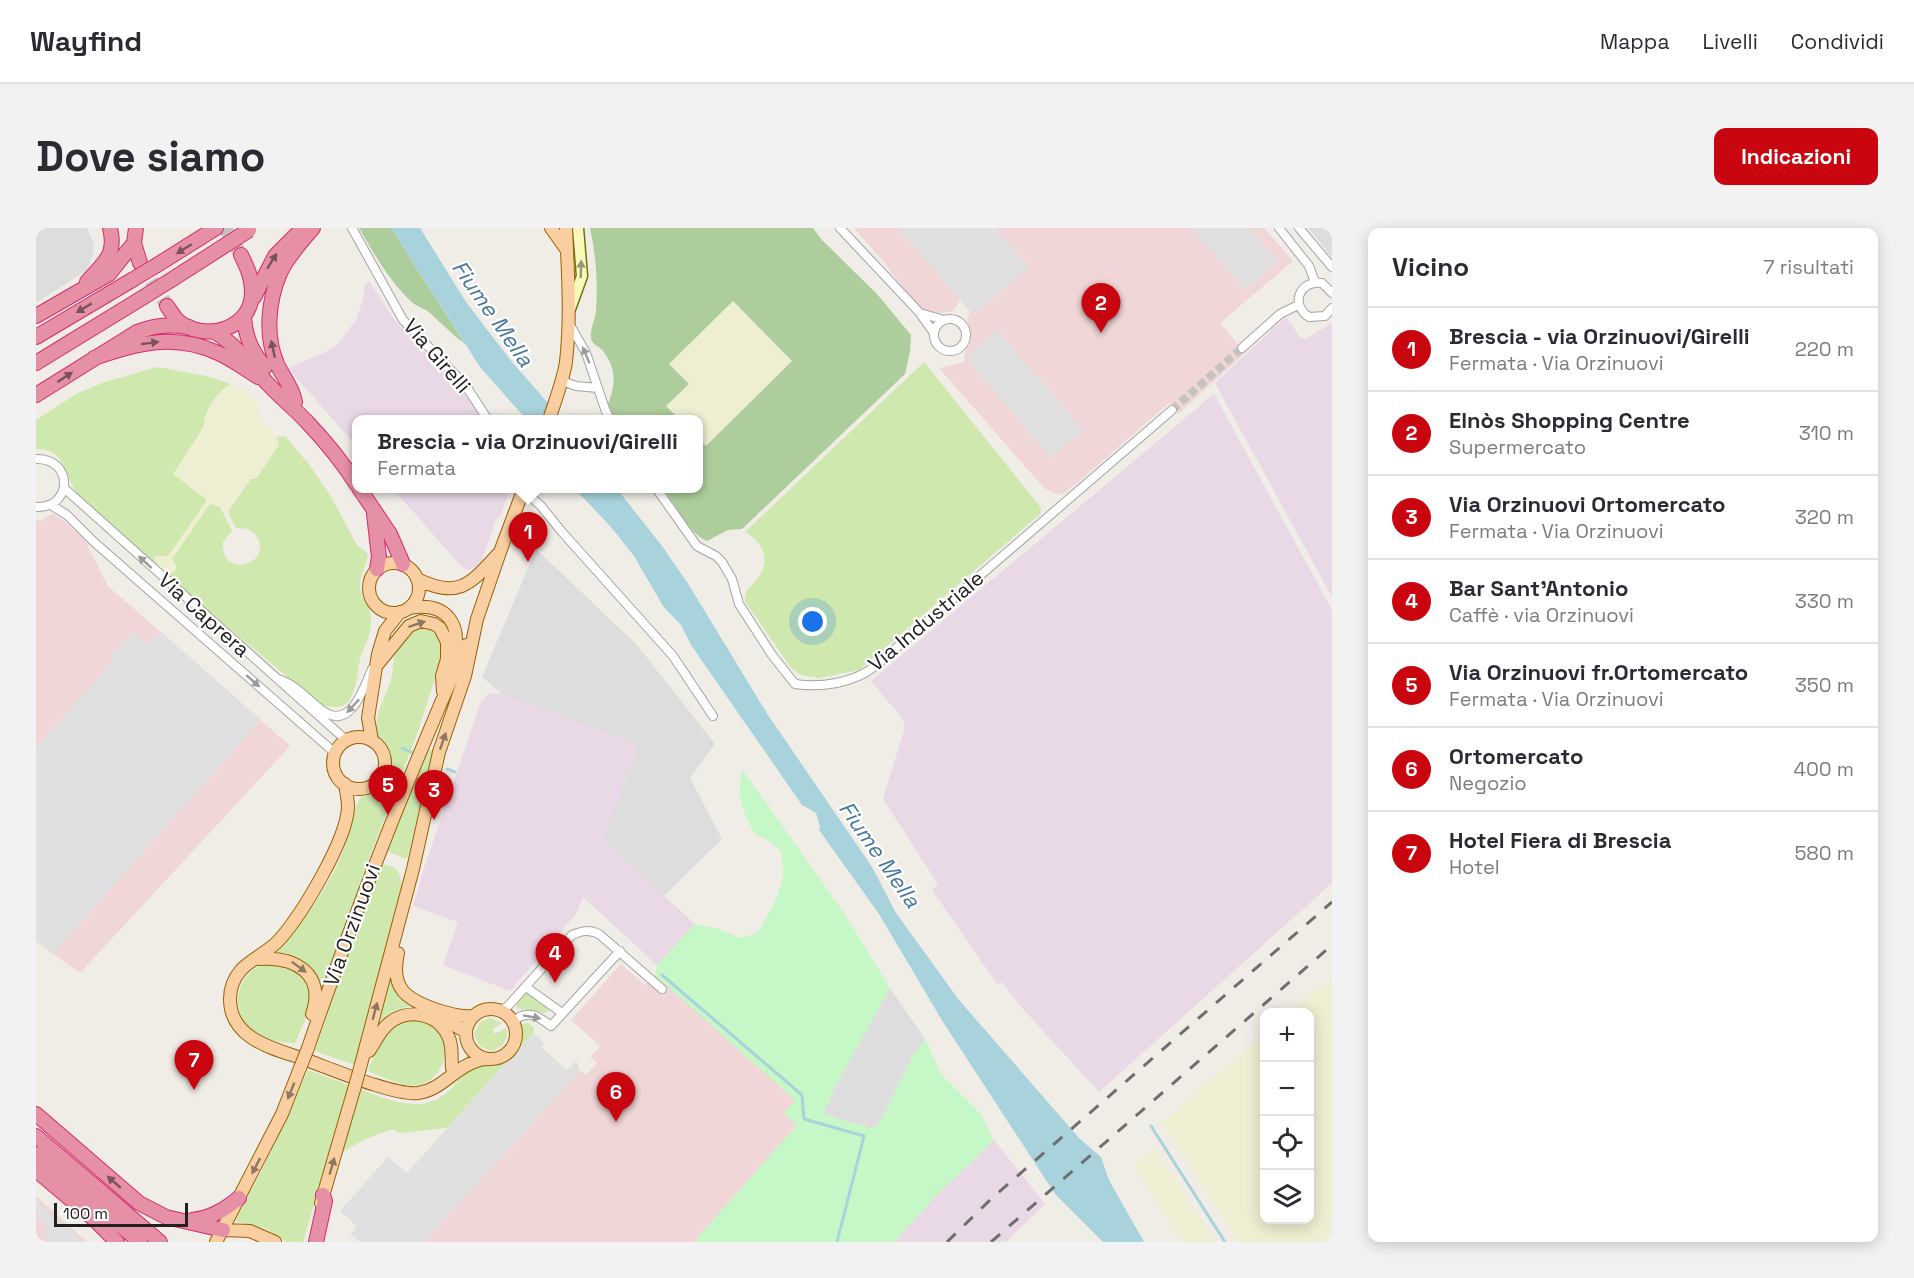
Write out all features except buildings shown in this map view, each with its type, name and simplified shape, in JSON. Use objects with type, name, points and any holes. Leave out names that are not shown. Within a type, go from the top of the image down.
[{"type":"highway","points":[[80,291],[107,261],[111,252],[110,228]]},
{"type":"highway","points":[[36,395],[137,332],[154,325],[189,327],[205,332],[221,332],[234,326],[244,316],[275,256],[303,228]]},
{"type":"highway","points":[[295,402],[294,393],[277,364],[272,348],[269,314],[280,272],[313,228]]},
{"type":"highway","points":[[36,363],[251,229]]},
{"type":"highway","points":[[36,337],[213,230]]},
{"type":"highway","points":[[36,316],[109,274],[135,232]]},
{"type":"highway","points":[[135,232],[140,263]]},
{"type":"highway","points":[[241,255],[252,281],[251,301]]},
{"type":"highway","points":[[167,306],[178,320],[189,327]]},
{"type":"highway","points":[[244,316],[250,346],[295,402],[308,423]]},
{"type":"highway","points":[[215,332],[229,340],[267,383],[308,423],[352,477]]},
{"type":"highway","points":[[94,358],[129,346],[155,341],[178,342],[198,345],[220,354],[267,383]]},
{"type":"highway","points":[[362,493],[390,534],[403,564]]},
{"type":"highway","points":[[374,512],[379,556],[377,569]]},
{"type":"highway","points":[[36,1114],[139,1203],[166,1217],[220,1236]]},
{"type":"highway","points":[[36,1136],[160,1242]]},
{"type":"highway","points":[[36,1154],[140,1242]]},
{"type":"highway","points":[[36,1170],[95,1220],[117,1242]]},
{"type":"highway","points":[[316,1242],[325,1201],[323,1195]]},
{"type":"highway","points":[[181,1221],[204,1218],[218,1213],[239,1198]]},
{"type":"main road","points":[[551,228],[567,250]]},
{"type":"main road","points":[[551,415],[562,381],[569,324],[566,228]]},
{"type":"main road","name":"Via Orzinuovi","points":[[220,1236],[282,1114],[308,1048],[347,935],[477,619],[522,493]]},
{"type":"main road","points":[[417,579],[440,588],[461,586],[473,581],[500,552]]},
{"type":"main road","points":[[402,909],[403,929],[395,967],[399,987],[416,1003],[460,1017],[474,1016],[486,1010],[500,1011],[512,1022],[515,1034],[512,1047],[502,1056],[476,1061],[449,1073],[428,1091],[408,1093],[253,1039],[243,1032],[233,1017],[230,996],[240,970],[281,938],[321,878],[337,844],[348,807],[362,788],[375,783],[380,778],[385,764],[382,750],[372,740],[368,718],[378,659],[385,631],[405,610],[418,594],[417,579],[409,568],[403,564],[389,563],[377,569],[370,581],[370,596],[378,607],[385,611],[405,610],[424,605],[432,606],[442,612],[454,627],[457,646],[446,679],[444,696]]},
{"type":"main road","points":[[378,607],[379,617],[385,631]]},
{"type":"main road","name":"Via Orzinuovi","points":[[309,1242],[361,1066],[402,909],[439,752],[465,676],[477,619]]},
{"type":"main road","points":[[378,659],[409,626],[422,621],[434,624],[440,628],[447,642],[447,659],[442,676],[444,696]]},
{"type":"main road","points":[[348,807],[345,784],[335,772],[335,753],[351,739],[368,718]]},
{"type":"main road","points":[[351,739],[372,740]]},
{"type":"main road","points":[[345,784],[362,788]]},
{"type":"main road","points":[[257,959],[273,958],[292,962],[299,965],[311,978],[316,995],[316,1005],[308,1026],[308,1048]]},
{"type":"main road","points":[[361,1066],[380,1034],[394,1020],[411,1014],[449,1022],[467,1038],[476,1054],[491,1059]]},
{"type":"main road","points":[[449,1073],[467,1038],[468,1024],[474,1016]]},
{"type":"main road","points":[[432,1018],[449,1037],[449,1073]]},
{"type":"main road","points":[[220,1236],[250,1231],[275,1242]]},
{"type":"street","name":"Via Girelli","points":[[352,228],[403,320],[465,386],[485,415]]},
{"type":"street","points":[[570,309],[582,276],[578,228]]},
{"type":"street","points":[[840,228],[847,232],[918,312],[934,333],[935,341],[943,350],[956,350],[963,343],[965,333],[961,324],[918,312]]},
{"type":"street","points":[[1279,228],[1309,266],[1315,282]]},
{"type":"street","points":[[1302,229],[1332,267]]},
{"type":"street","points":[[1332,293],[1327,286],[1315,282],[1310,283],[1301,290],[1298,305],[1305,314],[1314,318],[1324,316],[1332,309]]},
{"type":"street","points":[[1242,348],[1280,314],[1298,305]]},
{"type":"street","points":[[934,333],[937,326],[944,321]]},
{"type":"street","points":[[569,324],[586,353],[608,415]]},
{"type":"street","points":[[562,381],[576,386],[598,388]]},
{"type":"street","name":"Via Industriale","points":[[659,493],[697,546],[716,556],[722,562],[732,579],[739,604],[772,655],[795,684],[826,685],[864,674],[874,667],[1172,410]]},
{"type":"street","name":"Via Caprera","points":[[36,459],[45,459],[58,467],[64,480],[64,488],[274,677],[351,739]]},
{"type":"street","points":[[36,507],[51,505],[59,498],[64,488]]},
{"type":"street","name":"Via Orzinuovi","points":[[528,493],[672,656],[713,716]]},
{"type":"street","name":"Via Caprera","points":[[51,505],[67,515],[94,542],[335,753]]},
{"type":"street","points":[[274,677],[293,684],[324,712],[330,715],[343,714],[356,705],[378,659]]},
{"type":"street","points":[[500,1011],[526,987],[572,935],[583,930],[591,930],[599,934],[662,989]]},
{"type":"street","points":[[512,1022],[520,1015],[529,1015],[541,1018],[551,1026],[620,951]]},
{"type":"street","points":[[526,987],[562,1013]]},
{"type":"shaded area","points":[[36,228],[87,228],[94,244],[87,270],[36,303]]},
{"type":"shaded area","points":[[854,228],[1264,228],[1293,261],[1220,323],[1245,353],[1178,414],[1169,403],[1075,485],[1064,493],[1056,494],[1044,488],[939,368],[964,362],[965,352],[971,341],[967,320],[970,311],[960,300],[953,311],[940,313],[924,310],[903,289],[885,263]]},
{"type":"shaded area","points":[[898,228],[995,228],[1029,267],[974,315]]},
{"type":"shaded area","points":[[1191,228],[1249,228],[1278,261],[1246,290]]},
{"type":"shaded area","points":[[1308,228],[1332,228],[1332,257]]},
{"type":"shaded area","points":[[369,281],[393,318],[460,387],[479,415],[352,415],[352,441],[288,368],[326,352],[339,343],[357,318],[365,285]]},
{"type":"shaded area","points":[[1286,317],[1300,337],[1306,339],[1332,323],[1332,597],[1215,383]]},
{"type":"shaded area","points":[[997,330],[1084,430],[1051,458],[966,358]]},
{"type":"shaded area","points":[[1214,394],[1332,610],[1332,883],[1099,1092],[1022,1008],[1002,982],[998,985],[932,890],[938,884],[883,799],[905,727],[902,718],[871,681]]},
{"type":"shaded area","points":[[397,493],[509,493],[500,517],[496,519],[480,566],[468,570],[463,568]]},
{"type":"shaded area","points":[[52,514],[58,516],[84,539],[108,586],[290,746],[81,972],[36,941],[36,518],[40,521]]},
{"type":"shaded area","points":[[536,549],[637,645],[715,744],[690,778],[722,839],[664,896],[603,840],[638,744],[502,694],[482,677]]},
{"type":"shaded area","points":[[160,631],[261,720],[54,953],[36,941],[36,748],[101,674],[114,652],[134,632],[148,644]]},
{"type":"shaded area","points":[[489,693],[502,694],[638,744],[603,840],[695,924],[657,965],[583,897],[576,914],[510,991],[443,965],[458,922],[413,906],[481,702]]},
{"type":"shaded area","points":[[621,964],[645,985],[655,975],[796,1100],[797,1125],[694,1242],[424,1242],[580,1071],[586,1075],[597,1063],[591,1057],[600,1046],[571,1020]]},
{"type":"shaded area","points":[[890,988],[925,1039],[912,1057],[881,1121],[873,1129],[823,1114],[835,1087]]},
{"type":"shaded area","points":[[533,1033],[544,1043],[541,1047],[567,1070],[576,1061],[580,1071],[424,1242],[360,1242],[351,1234],[357,1226],[340,1211],[388,1157],[407,1173]]},
{"type":"shaded area","points":[[994,1140],[1045,1204],[1006,1242],[894,1242],[938,1194]]},
{"type":"shaded area","points":[[36,1196],[87,1242],[36,1242]]},
{"type":"shaded area","points":[[36,1200],[83,1242],[51,1242],[44,1233],[48,1225],[36,1217],[38,1208]]},
{"type":"green space","points":[[359,228],[391,228],[465,344],[430,313],[414,304],[406,296],[384,268]]},
{"type":"green space","points":[[590,228],[813,228],[821,239],[877,294],[911,335],[905,374],[742,529],[728,530],[707,541],[689,526],[667,493],[703,493],[703,443],[706,446],[792,361],[733,301],[669,364],[689,384],[666,406],[675,415],[613,415],[607,406],[614,378],[611,364],[591,338],[596,311],[595,259]]},
{"type":"green space","points":[[733,300],[792,361],[706,447],[703,444],[703,415],[675,415],[666,407],[688,384],[669,364]]},
{"type":"green space","points":[[924,362],[1041,508],[1040,514],[859,670],[819,678],[801,675],[791,668],[745,601],[747,591],[763,570],[764,557],[760,545],[745,532]]},
{"type":"green space","points":[[157,367],[206,376],[230,384],[212,402],[206,414],[204,426],[173,474],[207,500],[168,556],[156,556],[154,560],[158,564],[155,566],[80,497],[59,458],[46,450],[36,449],[36,420],[78,393],[105,382]]},
{"type":"green space","points":[[230,384],[240,390],[245,389],[246,396],[251,397],[258,407],[257,416],[271,429],[279,445],[257,478],[250,479],[228,512],[214,504],[176,565],[176,570],[172,573],[163,573],[155,566],[156,556],[161,555],[202,495],[173,475],[209,406]]},
{"type":"green space","points":[[285,436],[311,467],[330,495],[357,545],[368,554],[360,585],[371,614],[370,630],[360,659],[353,694],[347,703],[338,707],[321,705],[163,573],[165,571],[172,573],[176,570],[172,559],[210,504],[220,507],[232,531],[223,542],[224,554],[229,561],[244,564],[252,561],[258,555],[260,547],[255,534],[243,528],[236,528],[228,512],[251,479],[257,478],[279,445],[276,437]]},
{"type":"green space","points":[[417,624],[434,628],[441,642],[441,660],[417,734],[320,997],[308,974],[299,963],[285,955],[275,953],[303,919],[328,882],[342,855],[354,811],[360,799],[386,775],[389,759],[378,737],[379,710],[393,672],[396,648]]},
{"type":"green space","points":[[430,749],[434,753],[407,859],[387,851]]},
{"type":"green space","points":[[742,769],[844,913],[890,988],[835,1087],[823,1114],[873,1129],[881,1121],[912,1057],[925,1039],[941,1074],[981,1114],[994,1140],[938,1194],[894,1242],[694,1242],[797,1125],[784,1113],[795,1100],[655,975],[657,965],[695,924],[719,929],[740,938],[757,933],[777,897],[783,875],[781,851],[769,841],[756,835],[748,822],[739,796]]},
{"type":"green space","points":[[382,865],[395,868],[401,878],[401,888],[355,1065],[315,1051],[369,892]]},
{"type":"green space","points":[[268,963],[292,965],[308,982],[312,1004],[295,1043],[272,1040],[260,1035],[251,1029],[239,1011],[239,991],[243,982],[258,967]]},
{"type":"green space","points":[[1332,977],[1332,1242],[1238,1242],[1162,1122],[1260,1037],[1260,1224],[1314,1224],[1314,1008],[1295,1008]]},
{"type":"green space","points":[[391,979],[400,996],[417,1006],[397,1010],[380,1021]]},
{"type":"green space","points":[[526,993],[533,994],[542,1000],[549,1008],[548,1011],[545,1013],[517,1008],[517,999]]},
{"type":"green space","points":[[411,1018],[430,1023],[443,1038],[444,1057],[435,1075],[428,1081],[412,1085],[399,1083],[368,1071],[380,1039],[387,1028]]},
{"type":"green space","points":[[490,1018],[502,1023],[492,1029],[495,1034],[506,1028],[507,1038],[501,1047],[491,1051],[479,1046],[474,1034],[480,1022]]},
{"type":"green space","points":[[528,1023],[534,1028],[533,1033],[447,1128],[400,1133],[393,1129],[365,1139],[341,1153],[360,1089],[405,1103],[427,1103],[438,1099],[448,1092],[467,1071],[509,1056],[518,1043],[521,1025]]},
{"type":"green space","points":[[308,1070],[349,1085],[303,1242],[286,1242],[265,1228],[235,1221],[261,1172]]},
{"type":"green space","points":[[1155,1148],[1215,1242],[1182,1242],[1134,1165]]},
{"type":"water","points":[[391,228],[420,228],[466,302],[512,362],[558,415],[522,415],[480,367]]},
{"type":"water","points":[[579,493],[620,493],[662,546],[687,582],[768,715],[872,867],[896,913],[959,1000],[1079,1138],[1101,1157],[1109,1180],[1144,1242],[1103,1242],[1055,1194],[943,1022],[879,914],[819,830],[816,813],[802,805],[691,645],[681,625],[663,606],[634,556],[611,527]]},
{"type":"waterway","points":[[402,748],[413,753]]},
{"type":"waterway","points":[[447,769],[455,772]]},
{"type":"waterway","points":[[662,975],[802,1095],[804,1119],[864,1136],[837,1242]]},
{"type":"waterway","points":[[1151,1126],[1225,1242]]},
{"type":"tunnel","points":[[225,228],[241,255]]},
{"type":"tunnel","points":[[140,263],[167,306]]},
{"type":"tunnel","points":[[1172,410],[1242,348]]},
{"type":"railway","points":[[947,1242],[991,1199],[1332,902]]},
{"type":"railway","points":[[991,1242],[1332,945]]},
{"type":"place","name":"Elnòs Shopping Centre","points":[[1101,333]]},
{"type":"place","name":"Brescia - via Orzinuovi/Girelli","points":[[528,562]]},
{"type":"place","name":"Via Orzinuovi fr.Ortomercato","points":[[388,815]]},
{"type":"place","name":"Via Orzinuovi Ortomercato","points":[[434,820]]},
{"type":"place","name":"Bar Sant'Antonio","points":[[555,983]]},
{"type":"place","name":"Hotel Fiera di Brescia","points":[[194,1090]]},
{"type":"place","name":"Ortomercato","points":[[616,1122]]},
{"type":"water label","name":"Fiume Mella","points":[[493,313]]},
{"type":"water label","name":"Fiume Mella","points":[[880,854]]}]
